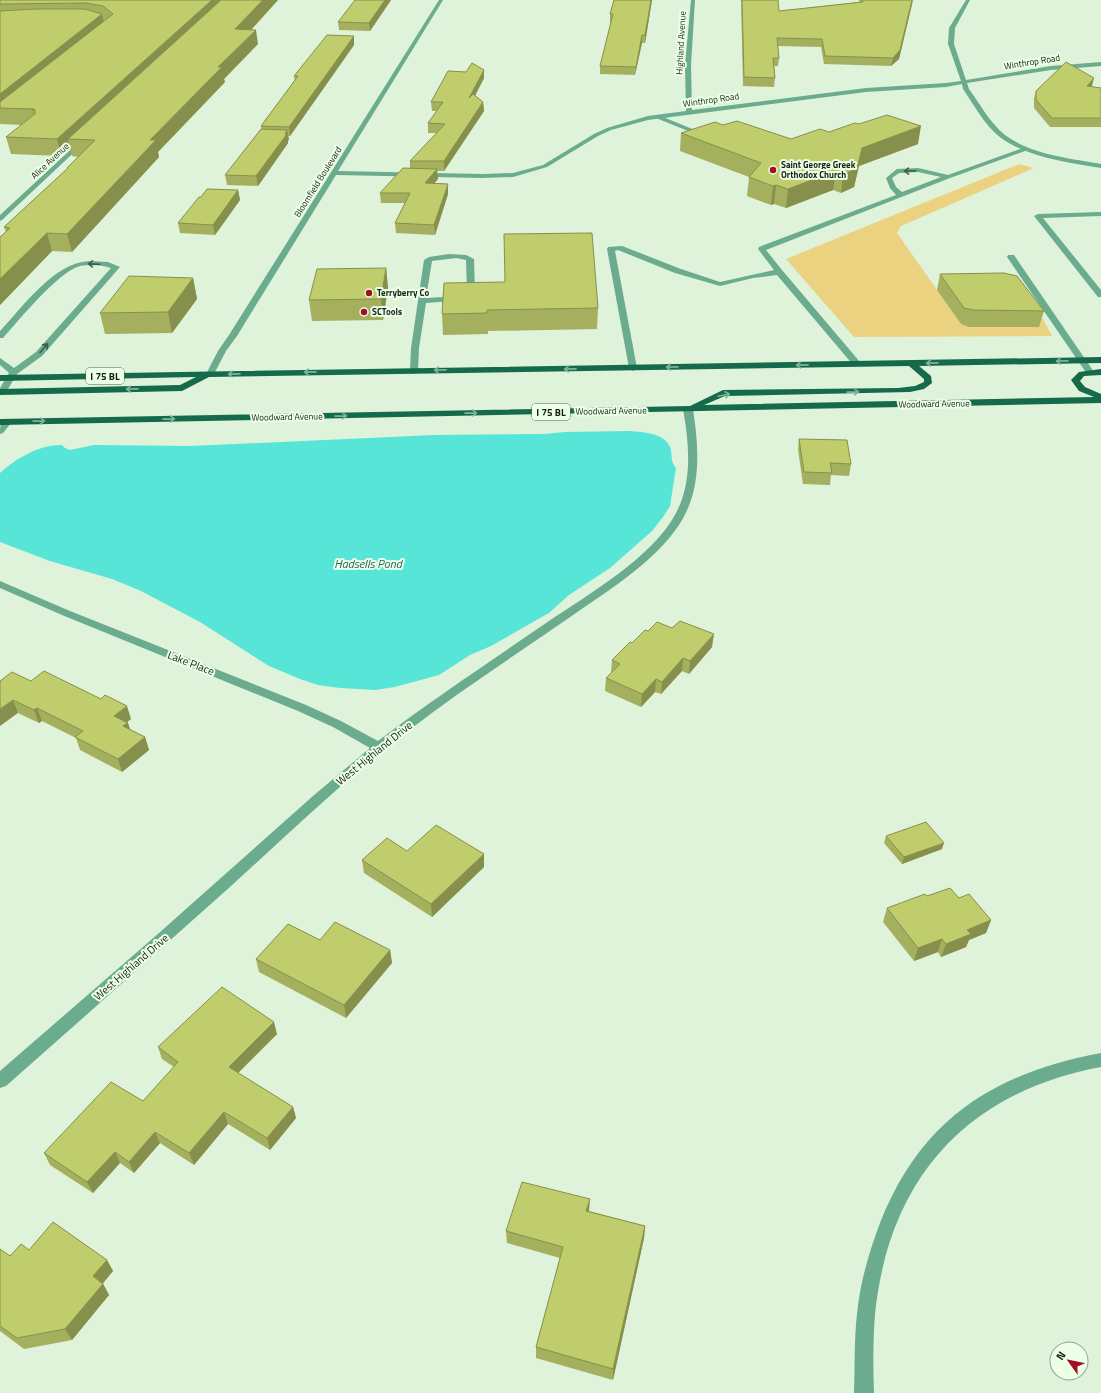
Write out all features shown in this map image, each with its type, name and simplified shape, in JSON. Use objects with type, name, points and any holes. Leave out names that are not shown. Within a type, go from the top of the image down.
[{"type":"main road","name":"I 75 BL","points":[[0,378],[12,375],[210,374],[1101,360]]},
{"type":"main road","points":[[688,409],[723,393],[898,391],[913,389],[928,383],[928,378],[911,363]]},
{"type":"main road","points":[[1101,372],[1090,372],[1079,376],[1076,380],[1076,383],[1082,389],[1101,397]]},
{"type":"main road","points":[[1,392],[182,388],[210,374]]},
{"type":"main road","name":"Woodward Avenue","points":[[3,422],[1101,400]]},
{"type":"street","name":"Bloomfield Boulevard","points":[[210,374],[222,351],[233,336],[441,0]]},
{"type":"street","name":"Highland Avenue","points":[[689,112],[688,65],[693,0]]},
{"type":"street","points":[[968,0],[955,20],[952,28],[952,44],[966,89],[985,118],[996,130],[1013,143],[1026,149],[1052,157],[1101,166]]},
{"type":"street","name":"Winthrop Road","points":[[334,173],[482,176],[522,173],[552,163],[596,135],[631,122],[689,112],[838,93],[940,86],[1051,68],[1101,64]]},
{"type":"street","points":[[658,117],[709,137]]},
{"type":"street","name":"Alice Avenue","points":[[0,219],[88,137]]},
{"type":"street","points":[[857,364],[778,272],[762,249],[948,177],[1026,149]]},
{"type":"street","points":[[901,195],[893,188],[889,178],[897,171],[918,170],[948,177]]},
{"type":"street","points":[[1101,214],[1038,216],[1101,295]]},
{"type":"street","points":[[633,368],[611,249],[619,248],[678,271],[720,284],[778,272]]},
{"type":"street","points":[[414,371],[415,348],[428,260],[436,256],[466,256],[470,259],[471,294],[464,298],[423,301]]},
{"type":"street","points":[[1011,257],[1090,372]]},
{"type":"street","points":[[0,336],[52,282],[72,266],[80,264],[116,267],[39,354],[12,375],[1,392]]},
{"type":"street","points":[[0,361],[12,375]]},
{"type":"street","name":"West Highland Drive","points":[[0,1081],[379,747],[417,718],[613,581],[642,559],[658,544],[682,513],[689,491],[694,450],[688,409]]},
{"type":"street","points":[[0,431],[3,422]]},
{"type":"street","name":"Lake Place","points":[[0,584],[73,616],[302,708],[337,724],[379,747]]},
{"type":"street","points":[[864,1393],[866,1315],[876,1263],[893,1213],[910,1179],[931,1149],[953,1126],[979,1106],[1004,1092],[1057,1070],[1101,1060]]},
{"type":"shaded area","points":[[1019,164],[1034,168],[901,226],[897,233],[961,324],[1043,319],[1052,336],[854,337],[786,259]]},
{"type":"water","name":"Hadsells Pond","points":[[629,431],[654,434],[665,440],[669,444],[672,462],[676,468],[670,506],[652,531],[610,568],[569,595],[549,613],[491,646],[470,655],[439,675],[395,687],[375,690],[340,688],[318,685],[300,679],[269,666],[200,622],[141,591],[112,579],[50,561],[0,542],[0,473],[13,462],[28,453],[45,447],[62,445],[70,450],[94,445],[191,446],[434,435],[545,434],[565,432]]},
{"type":"building","points":[[0,0],[212,0],[57,139],[6,137],[36,113],[33,113],[36,110],[0,108],[0,102],[113,14],[103,6],[86,3],[0,4]]},
{"type":"building","points":[[221,0],[263,0],[235,29],[256,30],[218,67],[222,67],[150,140],[156,140],[67,234],[47,233],[0,279],[0,237],[10,228],[4,227],[68,168],[95,140],[68,139]]},
{"type":"building","points":[[355,0],[385,0],[369,23],[338,22]]},
{"type":"building","points":[[614,0],[651,0],[645,35],[642,35],[636,67],[600,66],[613,14],[610,14]]},
{"type":"building","points":[[742,0],[778,0],[779,11],[863,2],[862,0],[912,0],[900,50],[893,58],[825,56],[822,39],[777,38],[779,58],[773,58],[775,78],[744,77]]},
{"type":"building","points":[[85,9],[102,14],[0,94],[0,11]]},
{"type":"building","points":[[327,35],[354,36],[289,127],[261,126],[298,76],[294,76]]},
{"type":"building","points":[[1066,62],[1094,78],[1087,86],[1101,88],[1101,118],[1052,118],[1036,100],[1036,91]]},
{"type":"building","points":[[472,63],[484,70],[469,98],[473,94],[483,102],[444,161],[410,161],[445,124],[428,123],[443,102],[431,102],[448,71],[466,72]]},
{"type":"building","points":[[887,115],[921,126],[862,148],[857,169],[843,174],[836,171],[788,189],[776,185],[773,186],[749,177],[761,163],[681,133],[715,122],[723,125],[737,121],[791,139],[820,129],[829,132],[855,123],[859,124]]},
{"type":"building","points":[[261,129],[287,130],[285,134],[287,134],[256,176],[225,175]]},
{"type":"building","points":[[403,168],[437,169],[425,183],[448,184],[434,225],[395,223],[410,193],[380,193]]},
{"type":"building","points":[[207,189],[238,190],[213,225],[178,223],[199,197],[201,197]]},
{"type":"building","points":[[592,233],[598,308],[487,310],[487,313],[442,314],[444,283],[505,282],[504,234]]},
{"type":"building","points":[[386,268],[381,299],[309,300],[317,269]]},
{"type":"building","points":[[1004,273],[1017,276],[1044,311],[973,310],[964,308],[940,274]]},
{"type":"building","points":[[129,276],[193,278],[168,312],[100,313]]},
{"type":"building","points":[[799,439],[847,440],[851,464],[830,463],[832,473],[804,472]]},
{"type":"building","points":[[680,621],[714,634],[690,661],[683,658],[662,682],[656,679],[642,694],[606,678],[620,664],[612,660],[630,642],[632,643],[645,630],[648,631],[657,622],[672,628]]},
{"type":"building","points":[[44,671],[101,699],[105,695],[127,706],[114,716],[128,723],[123,726],[145,737],[118,759],[75,737],[83,731],[37,708],[34,710],[13,700],[0,709],[0,681],[12,672],[31,681]]},
{"type":"building","points":[[926,822],[944,843],[904,857],[886,836]]},
{"type":"building","points":[[436,825],[484,854],[431,904],[362,860],[387,838],[407,851]]},
{"type":"building","points":[[950,888],[959,898],[969,894],[991,920],[967,930],[971,934],[946,944],[942,939],[918,948],[887,908],[925,894],[927,896]]},
{"type":"building","points":[[335,922],[390,950],[344,1005],[256,959],[288,924],[320,940]]},
{"type":"building","points":[[222,987],[274,1022],[229,1067],[293,1107],[267,1138],[224,1112],[189,1153],[155,1132],[129,1162],[115,1152],[87,1182],[44,1153],[111,1082],[143,1101],[178,1062],[158,1047]]},
{"type":"building","points":[[522,1182],[590,1199],[586,1211],[645,1226],[613,1369],[536,1347],[563,1247],[506,1231]]},
{"type":"building","points":[[53,1222],[107,1260],[93,1276],[103,1284],[65,1329],[17,1338],[0,1326],[0,1249],[10,1256],[21,1244],[29,1250]]},
{"type":"place","name":"Saint George Greek Orthodox Church","points":[[773,170]]},
{"type":"place","name":"Terryberry Co","points":[[369,293]]},
{"type":"place","name":"SCTools","points":[[364,312]]}]
